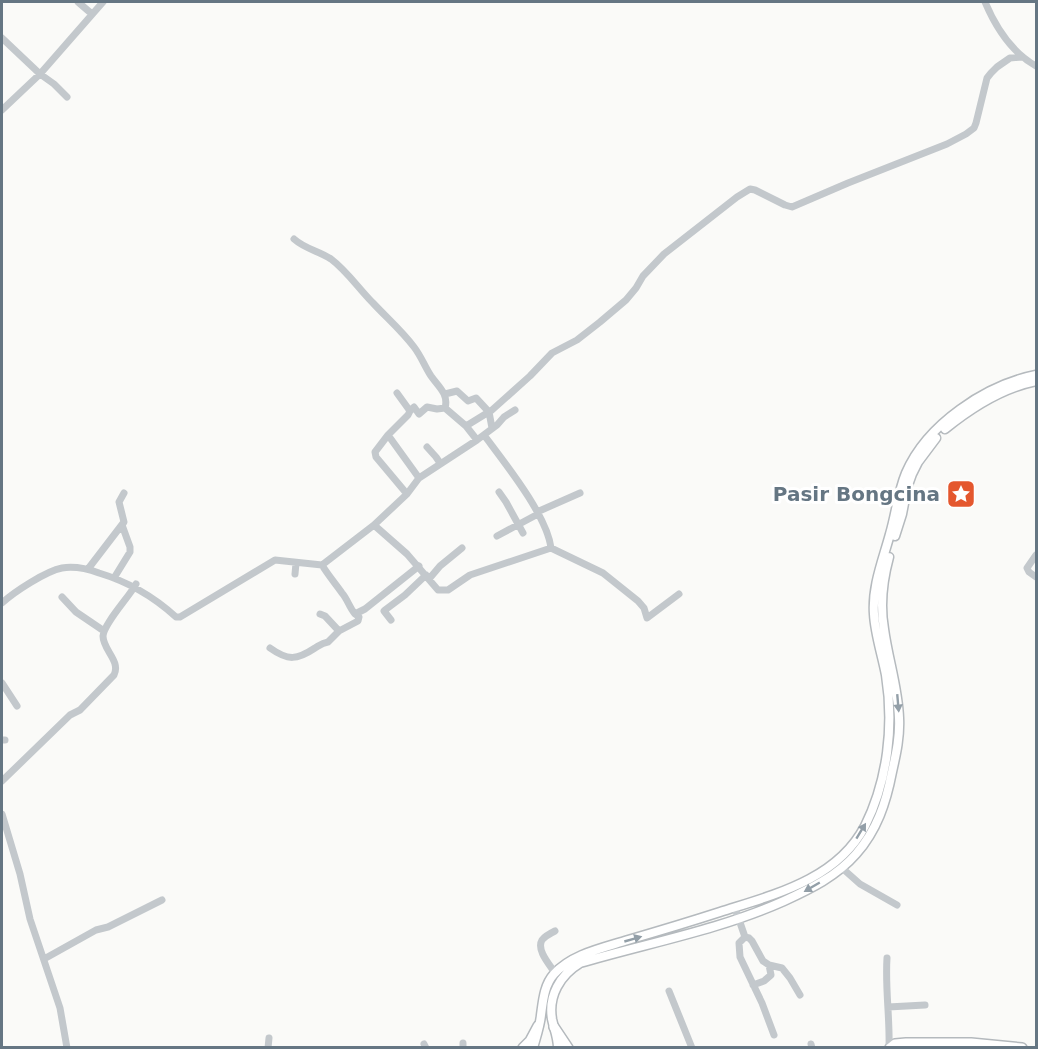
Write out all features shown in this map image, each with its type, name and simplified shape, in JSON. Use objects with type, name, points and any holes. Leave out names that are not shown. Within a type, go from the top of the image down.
[{"type":"highway","points":[[523,1047],[530,1041],[540,1021]]},
{"type":"highway","points":[[553,1023],[568,1047]]},
{"type":"highway","points":[[893,1047],[971,1045],[1022,1047]]},
{"type":"main road","points":[[534,1043],[548,983],[555,973],[573,959],[735,908],[784,890],[829,868],[853,845],[864,826],[882,780],[890,718],[886,675],[874,614],[875,590],[905,474],[919,450],[935,431],[958,410],[996,388],[1036,375]]},
{"type":"main road","points":[[558,1044],[553,1023],[552,1000],[562,977],[572,968],[580,963],[738,919],[775,905],[830,877],[842,868],[863,845],[880,817],[888,793],[899,740],[898,698],[882,607],[887,565],[912,474],[918,462],[937,438],[958,419],[977,405],[998,394],[1036,381]]},
{"type":"main road","points":[[540,1021],[553,1023]]},
{"type":"main road","points":[[534,1043],[542,1035],[549,1034],[558,1044]]},
{"type":"street","points":[[78,2],[92,14]]},
{"type":"street","points":[[2,110],[40,74],[103,2]]},
{"type":"street","points":[[985,2],[1000,32],[1022,57],[1036,66]]},
{"type":"street","points":[[2,38],[66,97]]},
{"type":"street","points":[[466,426],[489,412],[552,353],[577,339],[615,309],[664,254],[737,197],[750,189],[792,207],[947,144],[974,128],[987,78],[997,66],[1010,58],[1022,57]]},
{"type":"street","points":[[294,239],[301,245],[332,260],[401,331],[445,394],[447,401],[445,408]]},
{"type":"street","points":[[445,394],[457,391],[468,401],[476,398],[489,412],[492,428]]},
{"type":"street","points":[[397,393],[410,411]]},
{"type":"street","points":[[407,494],[375,454],[388,435],[414,407],[419,414],[427,407],[445,408],[466,426],[477,440]]},
{"type":"street","points":[[2,603],[27,584],[62,568],[88,569],[136,585],[180,617],[275,560],[322,565],[374,525],[407,494],[419,478],[477,440],[515,410]]},
{"type":"street","points":[[388,435],[419,478]]},
{"type":"street","points":[[483,435],[520,485],[537,513],[550,538],[551,548]]},
{"type":"street","points":[[427,447],[440,464]]},
{"type":"street","points":[[499,492],[523,533]]},
{"type":"street","points":[[88,569],[122,525],[124,520],[119,502],[124,493]]},
{"type":"street","points":[[498,536],[537,513],[580,493]]},
{"type":"street","points":[[114,578],[130,552],[122,525]]},
{"type":"street","points":[[374,525],[407,554],[438,590],[448,590],[470,575],[551,548],[570,555],[603,573],[644,608],[647,618],[679,594]]},
{"type":"street","points":[[391,620],[384,611],[462,548]]},
{"type":"street","points":[[1036,555],[1028,568],[1029,572],[1036,577]]},
{"type":"street","points":[[295,574],[296,562]]},
{"type":"street","points":[[270,648],[284,657],[296,658],[328,642],[339,632],[358,621],[359,617],[349,607],[343,593],[322,565]]},
{"type":"street","points":[[355,614],[365,609],[418,566]]},
{"type":"street","points":[[2,781],[70,715],[80,710],[114,675],[117,668],[112,654],[104,643],[104,631],[136,585]]},
{"type":"street","points":[[62,597],[76,612],[104,631]]},
{"type":"street","points":[[320,615],[325,616],[339,632]]},
{"type":"street","points":[[2,683],[17,706]]},
{"type":"street","points":[[2,814],[20,874],[30,919],[60,1008],[68,1047]]},
{"type":"street","points":[[842,868],[860,884],[897,904]]},
{"type":"street","points":[[44,959],[96,930],[108,927],[162,900]]},
{"type":"street","points":[[735,908],[745,937],[749,938],[763,961],[782,968],[800,995]]},
{"type":"street","points":[[555,931],[540,943],[544,957],[555,973]]},
{"type":"street","points":[[745,937],[739,943],[740,957],[774,1035]]},
{"type":"street","points":[[887,958],[888,1008],[893,1047]]},
{"type":"street","points":[[753,985],[769,978],[771,973],[769,965]]},
{"type":"street","points":[[669,991],[693,1047]]},
{"type":"street","points":[[888,1008],[925,1005]]},
{"type":"street","points":[[268,1047],[269,1038]]},
{"type":"place","name":"Pasir Bongcina","points":[[961,494]]}]
